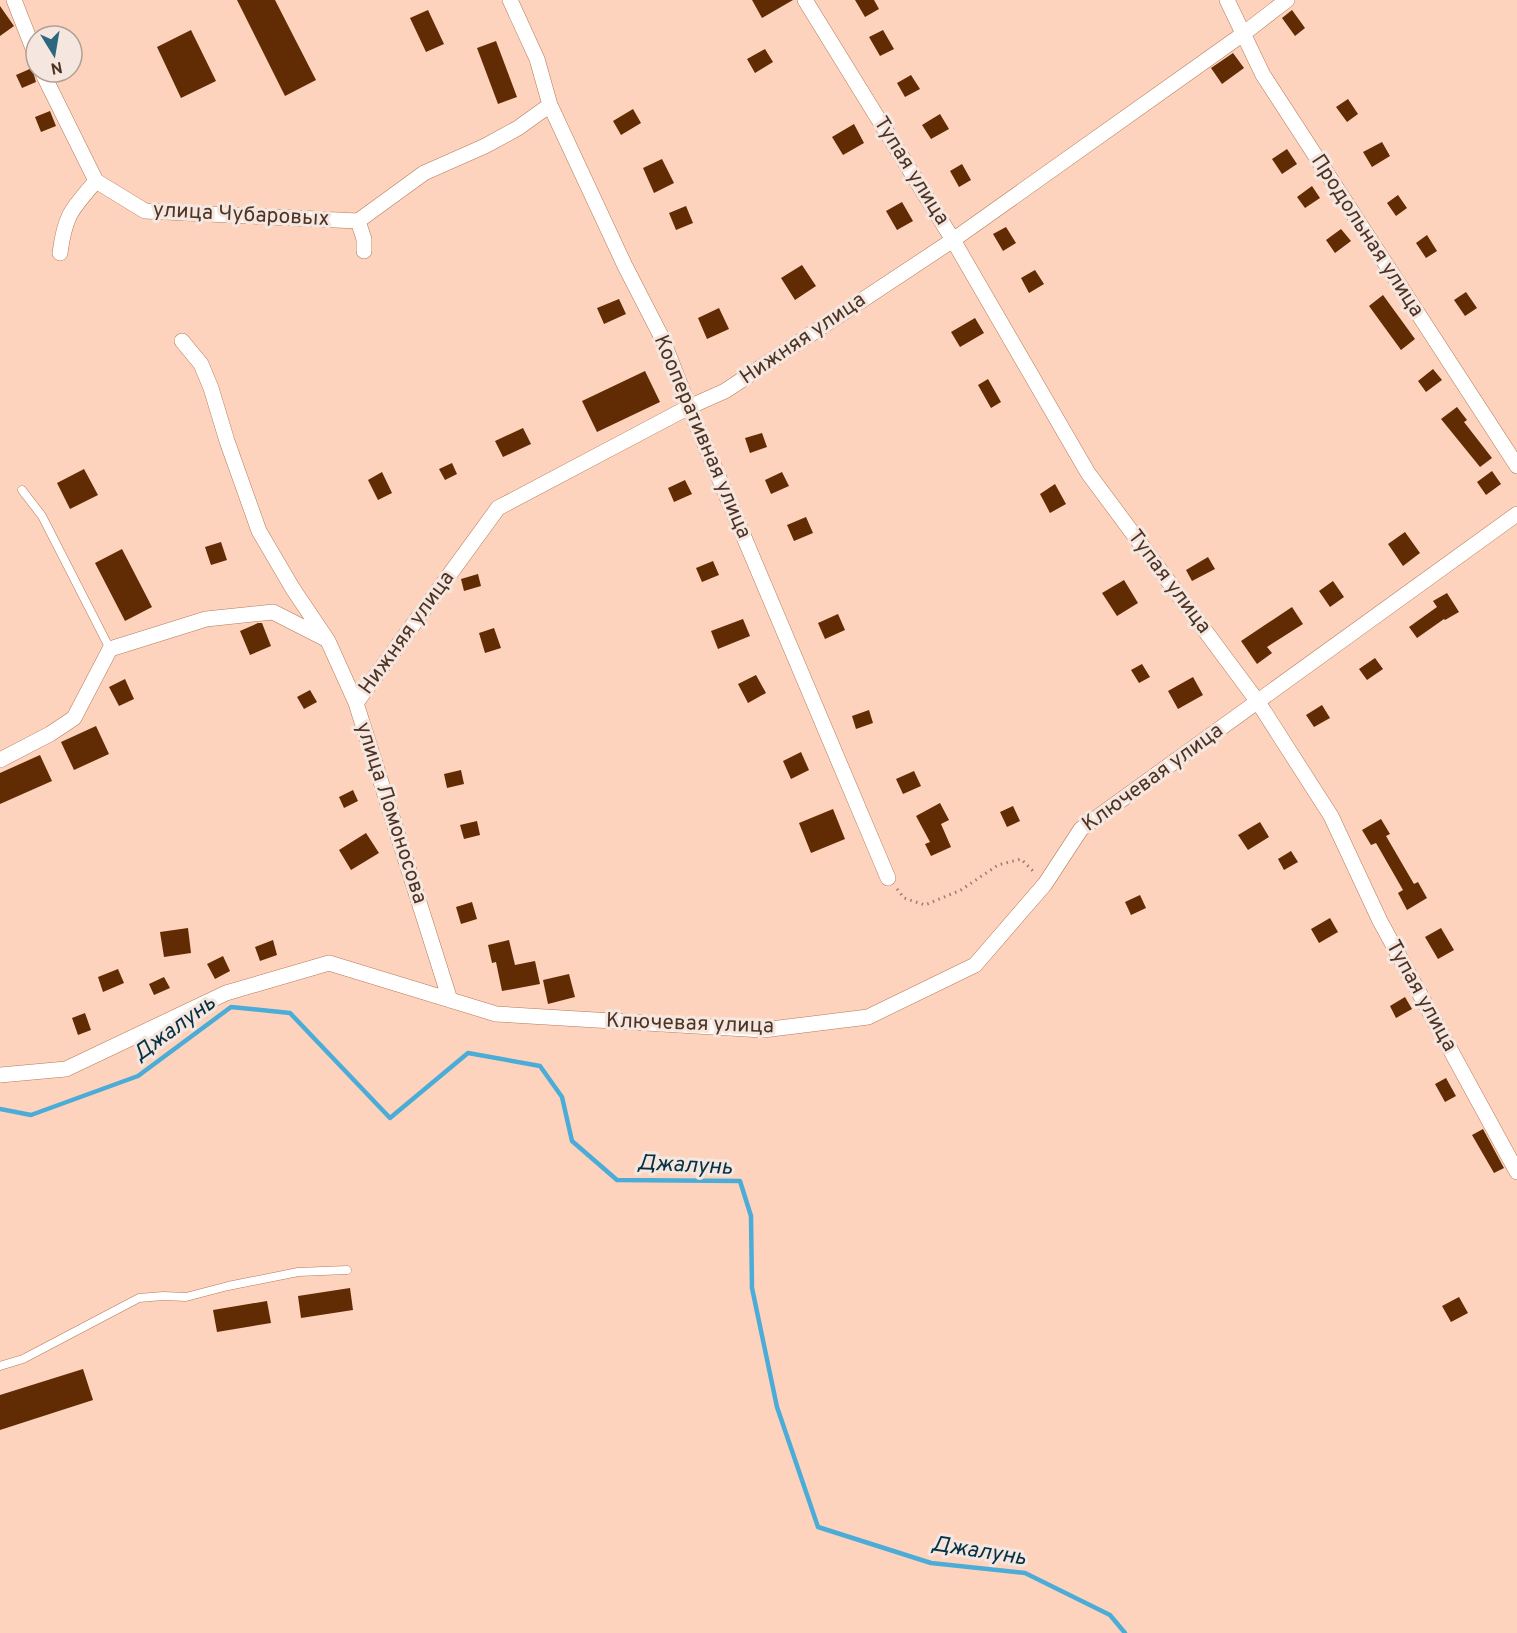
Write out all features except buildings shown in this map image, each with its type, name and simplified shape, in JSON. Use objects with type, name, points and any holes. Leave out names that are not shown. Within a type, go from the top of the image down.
[{"type":"street","points":[[14,0],[24,25]]},
{"type":"street","name":"Кооперативная улица","points":[[510,0],[537,59],[550,105],[625,266],[662,338],[888,878]]},
{"type":"street","name":"Тупая улица","points":[[805,0],[953,240],[1088,473],[1258,702],[1331,816],[1380,921],[1517,1172]]},
{"type":"street","name":"Продольная улица","points":[[1227,0],[1263,75],[1517,466]]},
{"type":"street","name":"Нижняя улица","points":[[356,703],[498,508],[689,407],[726,391],[953,240],[1287,0]]},
{"type":"street","points":[[48,84],[96,181],[71,210],[63,229],[60,254]]},
{"type":"street","name":"улица Чубаровых","points":[[96,181],[145,212],[358,221],[424,173],[485,146],[518,128],[550,105]]},
{"type":"street","name":"улица Чубаровых","points":[[358,221],[364,239],[364,251]]},
{"type":"street","name":"улица Ломоносова","points":[[182,341],[201,364],[211,388],[259,531],[328,641],[356,703],[450,1000]]},
{"type":"street","name":"Ключевая улица","points":[[0,1075],[66,1069],[226,993],[329,963],[496,1014],[763,1030],[868,1017],[975,965],[1045,884],[1081,828],[1517,514]]},
{"type":"street","points":[[0,760],[50,734],[74,718],[110,649],[206,619],[273,612],[328,641]]},
{"type":"lane","points":[[22,490],[42,516],[110,649]]},
{"type":"lane","points":[[0,1366],[23,1359],[139,1298],[186,1297],[298,1272],[347,1270]]},
{"type":"path","points":[[888,878],[904,897],[925,905],[962,890],[998,865],[1021,859],[1045,884]]},
{"type":"waterway","name":"Джалунь","points":[[0,1109],[31,1115],[138,1076],[231,1007],[290,1013],[390,1118],[468,1053],[540,1066],[562,1097],[572,1141],[617,1180],[740,1181],[751,1216],[752,1288],[777,1407],[818,1527],[931,1563],[1025,1573],[1110,1615],[1125,1633]]}]
